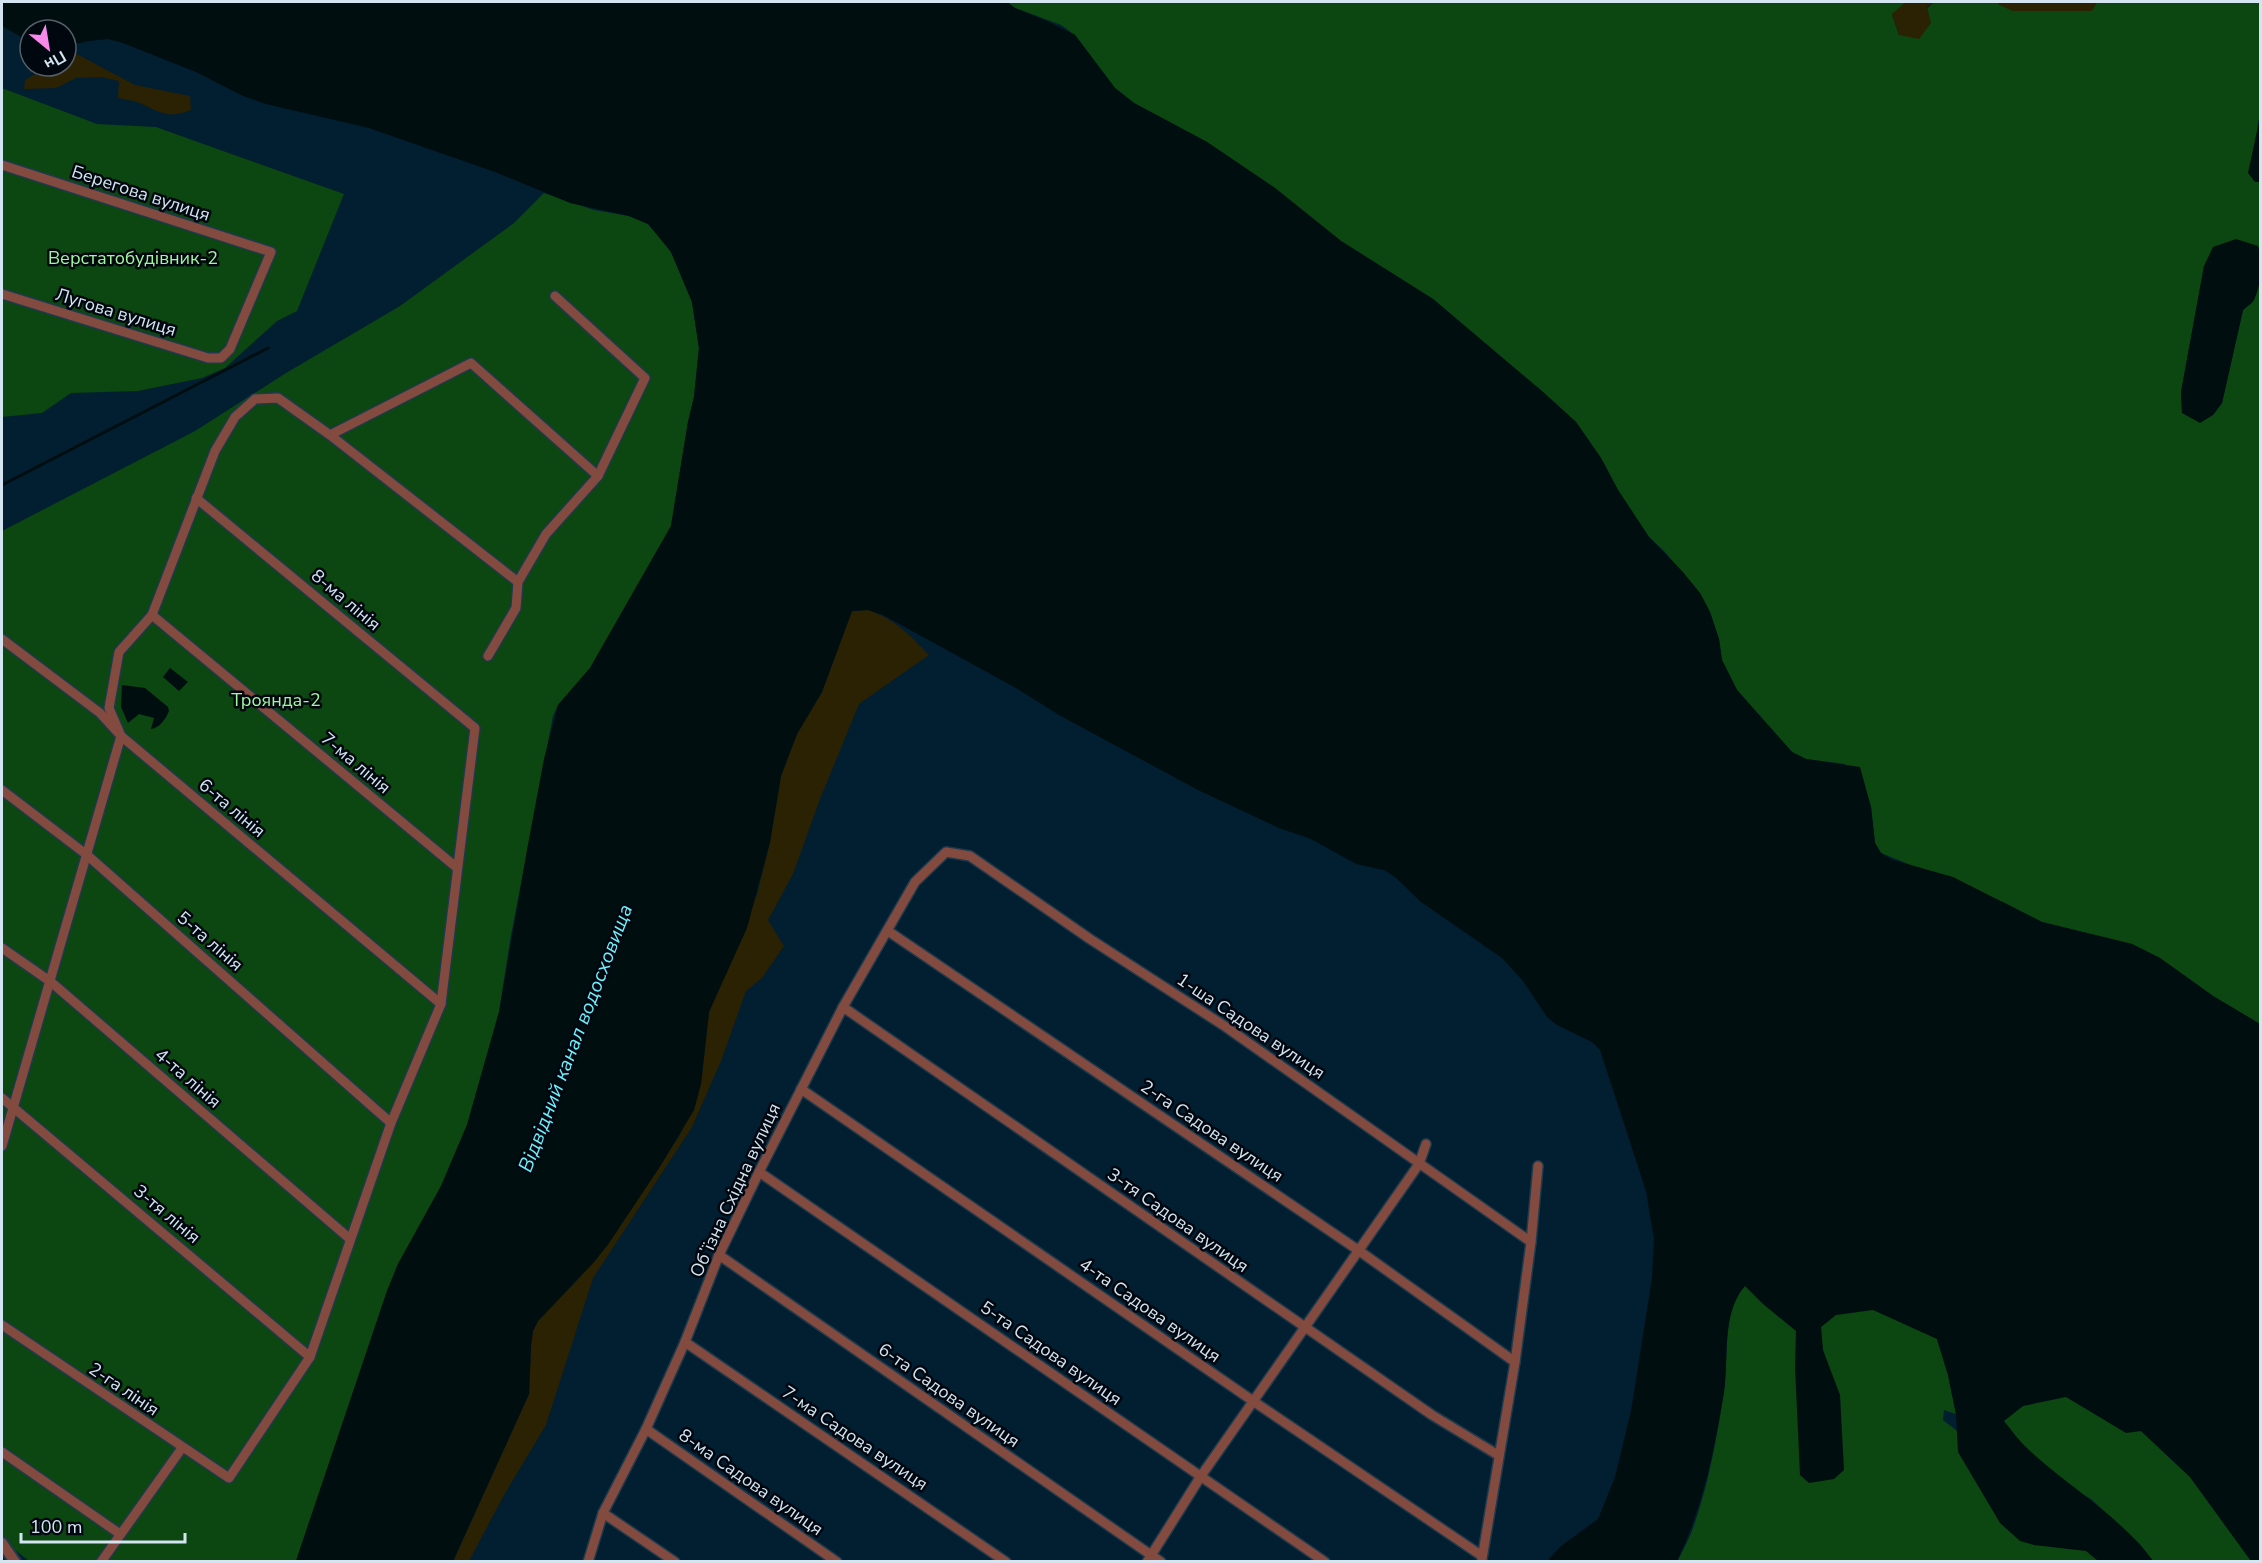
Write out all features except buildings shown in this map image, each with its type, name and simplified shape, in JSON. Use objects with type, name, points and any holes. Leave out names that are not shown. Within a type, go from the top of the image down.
[{"type":"street","name":"Берегова вулиця","points":[[2,165],[271,252],[230,349],[220,358]]},
{"type":"street","name":"Лугова вулиця","points":[[2,294],[208,358],[220,358]]},
{"type":"street","points":[[488,656],[516,608],[518,582],[546,534],[598,476],[645,378],[555,296]]},
{"type":"street","points":[[330,435],[471,363],[598,476]]},
{"type":"street","points":[[2,1146],[121,736],[109,708],[119,652],[152,615],[215,451],[235,417],[255,399],[278,398],[330,435],[518,582]]},
{"type":"street","name":"8-ма лінія","points":[[196,498],[474,728],[456,867]]},
{"type":"street","name":"7-ма лінія","points":[[152,615],[456,867]]},
{"type":"street","name":"6-та лінія","points":[[2,639],[100,713],[121,736],[441,1004]]},
{"type":"street","name":"5-та лінія","points":[[2,790],[87,855],[391,1122]]},
{"type":"street","name":"Обʼїзна Східна вулиця","points":[[588,1562],[603,1513],[646,1430],[685,1342],[719,1255],[759,1172],[843,1007],[915,882],[946,852]]},
{"type":"street","name":"1-ша Садова вулиця","points":[[946,852],[970,856],[1090,939],[1226,1027],[1532,1242]]},
{"type":"street","points":[[310,1357],[391,1122],[441,1004],[456,867]]},
{"type":"street","name":"2-га Садова вулиця","points":[[888,931],[1358,1250],[1515,1362]]},
{"type":"street","name":"4-та лінія","points":[[2,948],[51,982],[350,1239]]},
{"type":"street","name":"3-тя Садова вулиця","points":[[843,1007],[1432,1415],[1498,1455]]},
{"type":"street","name":"4-та Садова вулиця","points":[[801,1089],[1482,1559]]},
{"type":"street","name":"3-тя лінія","points":[[2,1098],[310,1357]]},
{"type":"street","points":[[1149,1558],[1201,1476],[1419,1164],[1426,1144]]},
{"type":"street","points":[[1482,1559],[1515,1362],[1532,1242],[1538,1166]]},
{"type":"street","name":"5-та Садова вулиця","points":[[759,1172],[1325,1562]]},
{"type":"street","name":"6-та Садова вулиця","points":[[719,1255],[1149,1558],[1161,1562]]},
{"type":"street","name":"2-га лінія","points":[[2,1325],[229,1478],[310,1357]]},
{"type":"street","name":"7-ма Садова вулиця","points":[[685,1342],[1006,1562]]},
{"type":"street","name":"8-ма Садова вулиця","points":[[646,1430],[837,1562]]},
{"type":"street","points":[[101,1562],[182,1448]]},
{"type":"street","points":[[2,1452],[120,1534]]},
{"type":"street","points":[[603,1513],[675,1562]]},
{"type":"street","points":[[2,1543],[15,1562]]},
{"type":"green space","points":[[1007,2],[1906,2],[1892,15],[1899,35],[1934,2],[1998,2],[2014,11],[2091,11],[2097,2],[2260,2],[2260,117],[2255,182],[2260,182],[2260,256],[2258,246],[2204,266],[2181,392],[2182,413],[2213,415],[2222,403],[2243,310],[2254,300],[2260,277],[2260,1024],[2213,996],[2160,958],[2132,944],[2042,922],[2005,903],[1881,853],[1875,843],[1871,807],[1845,764],[1806,759],[1792,752],[1737,690],[1722,660],[1719,639],[1710,612],[1700,593],[1649,537],[1618,490],[1601,458],[1576,422],[1433,299],[1341,241],[1275,188],[1207,142],[1134,103],[1115,88],[1075,35],[1061,25],[1015,8]]},
{"type":"green space","name":"Верстатобудівник-2","points":[[2,88],[97,124],[156,127],[344,194],[297,311],[277,321],[225,368],[202,378],[138,391],[71,393],[42,413],[2,417]]},
{"type":"green space","name":"Троянда-2","points":[[544,193],[594,210],[629,216],[648,224],[658,234],[671,252],[692,302],[699,348],[694,397],[671,526],[590,668],[558,705],[553,716],[510,941],[499,1012],[467,1125],[441,1186],[398,1264],[387,1291],[296,1561],[29,1561],[2,1540],[2,531],[195,431],[286,373],[400,306],[514,223]]},
{"type":"green space","points":[[1832,1260],[1937,1339],[1948,1375],[1956,1414],[1944,1410],[1943,1420],[1956,1430],[1985,1465],[2131,1562],[1677,1562],[1694,1525],[1709,1472],[1724,1392],[1729,1323],[1737,1297],[1745,1285],[1817,1347]]},
{"type":"green space","points":[[1987,1337],[2141,1431],[2190,1477],[2251,1561],[2153,1561],[2140,1544],[2091,1499],[2017,1456],[1979,1400]]},
{"type":"sand","points":[[1906,2],[1934,2],[1927,7],[1931,23],[1919,39],[1899,35],[1892,14]]},
{"type":"sand","points":[[1998,2],[2097,2],[2092,11],[2013,11]]},
{"type":"sand","points":[[78,55],[135,85],[190,96],[191,110],[169,114],[137,102],[118,98],[119,81],[101,77],[78,78]]},
{"type":"sand","points":[[28,78],[76,78],[56,88],[24,89],[25,80]]},
{"type":"sand","points":[[868,610],[887,618],[901,628],[929,655],[859,704],[820,799],[793,874],[768,920],[784,946],[762,978],[746,991],[721,1061],[692,1127],[593,1278],[546,1425],[504,1495],[469,1561],[453,1562],[529,1394],[531,1346],[533,1331],[538,1321],[609,1243],[680,1135],[701,1084],[709,1012],[757,895],[770,842],[781,776],[797,734],[822,692],[852,611]]},
{"type":"water","name":"Відвідний канал водосховища","points":[[2,2],[1007,2],[1015,8],[1075,35],[1115,88],[1134,103],[1207,142],[1275,188],[1341,241],[1433,299],[1576,422],[1601,458],[1618,490],[1649,537],[1700,593],[1710,612],[1719,639],[1722,660],[1737,690],[1792,752],[1806,759],[1860,767],[1871,807],[1875,843],[1881,853],[1893,860],[1953,877],[2042,922],[2132,944],[2160,958],[2213,996],[2260,1024],[2260,1561],[2251,1561],[2190,1477],[2141,1431],[2126,1433],[2066,1397],[2023,1406],[2004,1421],[2028,1449],[2110,1516],[2153,1561],[2098,1561],[2086,1551],[2034,1545],[2020,1541],[2000,1523],[1958,1452],[1956,1414],[1948,1375],[1937,1339],[1873,1310],[1836,1315],[1821,1327],[1823,1350],[1840,1395],[1844,1470],[1834,1479],[1809,1483],[1800,1475],[1795,1367],[1796,1331],[1745,1286],[1737,1297],[1729,1322],[1724,1392],[1701,1500],[1677,1561],[1547,1561],[1561,1546],[1598,1519],[1615,1477],[1631,1411],[1652,1278],[1654,1239],[1646,1191],[1600,1050],[1592,1042],[1557,1025],[1547,1017],[1523,981],[1502,958],[1421,902],[1395,877],[1384,870],[1356,864],[1311,839],[1279,828],[1198,790],[1059,715],[1016,688],[883,615],[868,610],[852,611],[822,692],[797,734],[781,776],[770,842],[747,928],[709,1012],[701,1084],[694,1110],[661,1165],[609,1243],[538,1321],[533,1331],[531,1346],[529,1394],[453,1561],[296,1561],[387,1291],[398,1264],[441,1186],[467,1125],[499,1012],[544,759],[558,705],[590,668],[671,526],[694,397],[699,348],[692,302],[671,252],[648,224],[629,216],[570,203],[495,172],[369,128],[266,104],[243,96],[196,72],[123,43],[108,39],[78,43],[78,18],[18,18],[18,35],[2,26]]},
{"type":"water","points":[[2260,117],[2260,182],[2255,182],[2248,173]]},
{"type":"water","points":[[2236,239],[2258,246],[2261,266],[2259,287],[2254,300],[2243,310],[2222,403],[2213,415],[2200,423],[2182,413],[2181,392],[2204,266],[2213,247]]},
{"type":"water","points":[[170,668],[188,682],[179,691],[163,677]]},
{"type":"water","points":[[122,685],[145,688],[168,707],[169,711],[160,725],[151,729],[154,718],[139,714],[128,723],[121,707]]},
{"type":"waterway","points":[[2,485],[268,348]]}]
